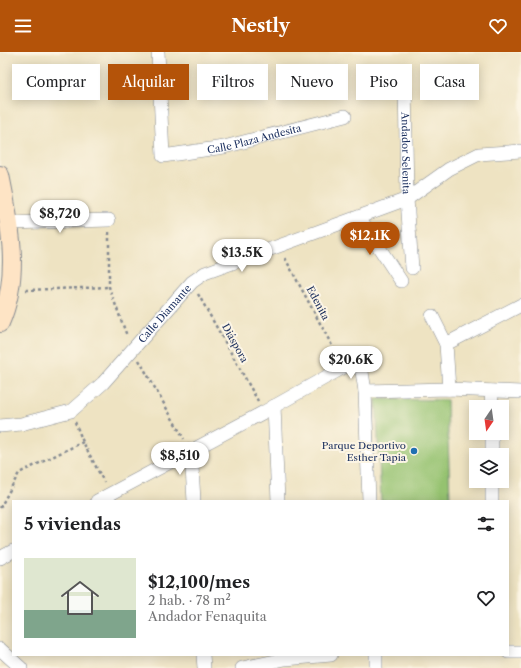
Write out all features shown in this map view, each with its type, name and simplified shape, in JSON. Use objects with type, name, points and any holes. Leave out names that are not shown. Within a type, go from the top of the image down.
[{"type":"street","name":"Calle Plaza Andesita","points":[[158,52],[163,156],[224,147],[345,116]]},
{"type":"street","name":"Andador Selenita","points":[[405,100],[407,199],[412,268]]},
{"type":"street","name":"Calle Diamante","points":[[0,426],[21,424],[71,411],[103,382],[192,282],[205,273],[407,199],[449,169],[479,154],[521,151]]},
{"type":"street","points":[[0,175],[10,223],[12,274],[10,290],[0,323]]},
{"type":"street","points":[[359,217],[401,281]]},
{"type":"street","points":[[10,223],[109,220]]},
{"type":"street","points":[[446,344],[521,305]]},
{"type":"street","points":[[432,316],[446,344],[449,389]]},
{"type":"street","points":[[99,500],[344,367],[356,363],[362,372],[365,391],[369,500]]},
{"type":"street","points":[[365,391],[449,389],[521,392]]},
{"type":"street","points":[[491,391],[492,400]]},
{"type":"street","points":[[269,409],[278,500]]},
{"type":"street","points":[[191,450],[194,500]]},
{"type":"street","points":[[492,488],[492,500]]},
{"type":"street","points":[[0,558],[12,552]]},
{"type":"street","points":[[5,649],[21,668]]},
{"type":"street","points":[[509,652],[521,652]]},
{"type":"street","points":[[203,656],[204,668]]},
{"type":"street","points":[[251,667],[285,657],[308,656]]},
{"type":"street","points":[[376,656],[376,668]]},
{"type":"path","points":[[109,220],[109,287],[132,349],[191,450]]},
{"type":"path","name":"Edenita","points":[[279,247],[344,367]]},
{"type":"path","name":"Diáspora","points":[[192,282],[269,409]]},
{"type":"path","points":[[10,290],[109,287]]},
{"type":"path","points":[[71,411],[83,442],[110,493]]},
{"type":"path","points":[[0,508],[19,473],[83,442]]},
{"type":"green space","name":"Parque Deportivo Esther Tapia","points":[[376,399],[447,400],[450,500],[381,500]]},
{"type":"place","name":"Parque Deportivo Esther Tapia","points":[[414,451]]}]
